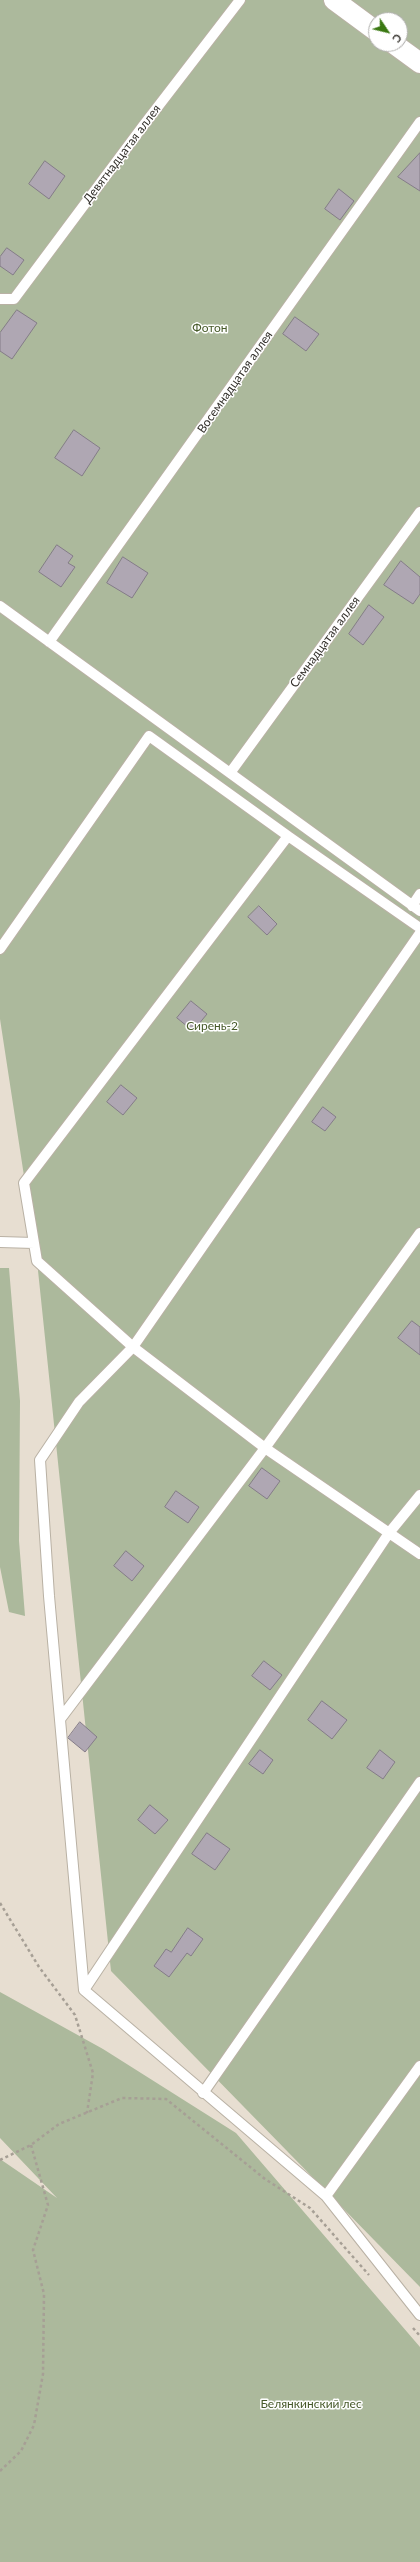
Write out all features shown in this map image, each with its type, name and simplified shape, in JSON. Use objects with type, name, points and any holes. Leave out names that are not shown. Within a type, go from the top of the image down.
[{"type":"street","points":[[334,0],[368,25]]},
{"type":"street","points":[[405,52],[420,63]]},
{"type":"lane","name":"Девятнадцатая аллея","points":[[0,299],[14,299],[143,126],[240,0]]},
{"type":"lane","name":"Восемнадцатая аллея","points":[[49,642],[420,122]]},
{"type":"lane","name":"Семнадцатая аллея","points":[[230,772],[420,512]]},
{"type":"lane","points":[[0,606],[416,908],[420,894]]},
{"type":"lane","points":[[0,949],[149,736],[288,836],[420,928]]},
{"type":"lane","points":[[288,836],[24,1183],[37,1261],[133,1347],[266,1448],[420,1554]]},
{"type":"lane","points":[[420,933],[133,1347],[79,1402],[40,1460],[49,1596],[84,1990],[203,2093],[326,2196],[420,2315]]},
{"type":"lane","points":[[61,1718],[266,1448],[420,1233]]},
{"type":"lane","points":[[0,1242],[34,1243]]},
{"type":"lane","points":[[84,1990],[389,1533],[420,1495]]},
{"type":"lane","points":[[203,2093],[420,1782]]},
{"type":"lane","points":[[326,2196],[420,2066]]},
{"type":"path","points":[[0,1903],[39,1967],[76,2015],[93,2073],[86,2113]]},
{"type":"path","points":[[0,2160],[30,2145],[59,2124],[122,2098],[166,2099],[265,2179],[310,2208],[372,2279]]},
{"type":"path","points":[[0,2471],[21,2451],[34,2425],[43,2374],[44,2294],[33,2250],[48,2205],[30,2145]]},
{"type":"path","points":[[410,2324],[420,2336]]},
{"type":"green space","name":"Сирень-2","points":[[0,0],[420,0],[420,2287],[111,1971],[37,1261],[0,1019]]},
{"type":"green space","points":[[0,1268],[9,1268],[20,1401],[19,1541],[25,1616],[9,1612],[0,1567]]},
{"type":"green space","name":"Белянкинский лес","points":[[0,1992],[103,2049],[236,2133],[420,2347],[420,2562],[0,2562],[0,2159],[57,2198],[0,2138]]},
{"type":"building","points":[[420,153],[420,191],[398,177]]},
{"type":"building","points":[[45,161],[65,176],[49,199],[29,184]]},
{"type":"building","points":[[339,189],[354,201],[340,220],[325,209]]},
{"type":"building","points":[[7,248],[24,260],[13,275],[0,266],[0,257]]},
{"type":"building","points":[[17,310],[37,323],[12,359],[0,351],[0,333]]},
{"type":"building","points":[[295,317],[319,334],[306,351],[283,334]]},
{"type":"building","points":[[74,430],[100,448],[82,476],[55,458]]},
{"type":"building","points":[[57,545],[73,556],[68,563],[75,567],[61,587],[39,572]]},
{"type":"building","points":[[123,557],[148,573],[132,598],[107,583]]},
{"type":"building","points":[[401,561],[420,577],[420,594],[413,604],[384,585]]},
{"type":"building","points":[[369,605],[384,617],[363,645],[349,634]]},
{"type":"building","points":[[259,906],[277,924],[267,935],[248,917]]},
{"type":"building","points":[[191,1001],[207,1014],[193,1031],[177,1018]]},
{"type":"building","points":[[121,1085],[137,1098],[123,1115],[107,1102]]},
{"type":"building","points":[[323,1107],[336,1117],[325,1131],[312,1122]]},
{"type":"building","points":[[412,1321],[420,1327],[420,1355],[398,1338]]},
{"type":"building","points":[[262,1468],[280,1481],[267,1499],[249,1486]]},
{"type":"building","points":[[176,1491],[199,1507],[188,1523],[165,1507]]},
{"type":"building","points":[[126,1551],[144,1566],[132,1581],[114,1566]]},
{"type":"building","points":[[264,1661],[282,1675],[270,1690],[252,1676]]},
{"type":"building","points":[[322,1701],[347,1720],[332,1739],[308,1720]]},
{"type":"building","points":[[80,1722],[97,1737],[85,1752],[68,1738]]},
{"type":"building","points":[[260,1750],[273,1760],[263,1774],[249,1764]]},
{"type":"building","points":[[380,1750],[395,1762],[383,1779],[367,1768]]},
{"type":"building","points":[[150,1805],[168,1820],[155,1834],[138,1820]]},
{"type":"building","points":[[207,1833],[230,1849],[215,1870],[192,1854]]},
{"type":"building","points":[[188,1928],[203,1939],[191,1956],[187,1953],[169,1977],[154,1966],[166,1949],[171,1952]]},
{"type":"park label","name":"Фотон","points":[[210,328]]}]
